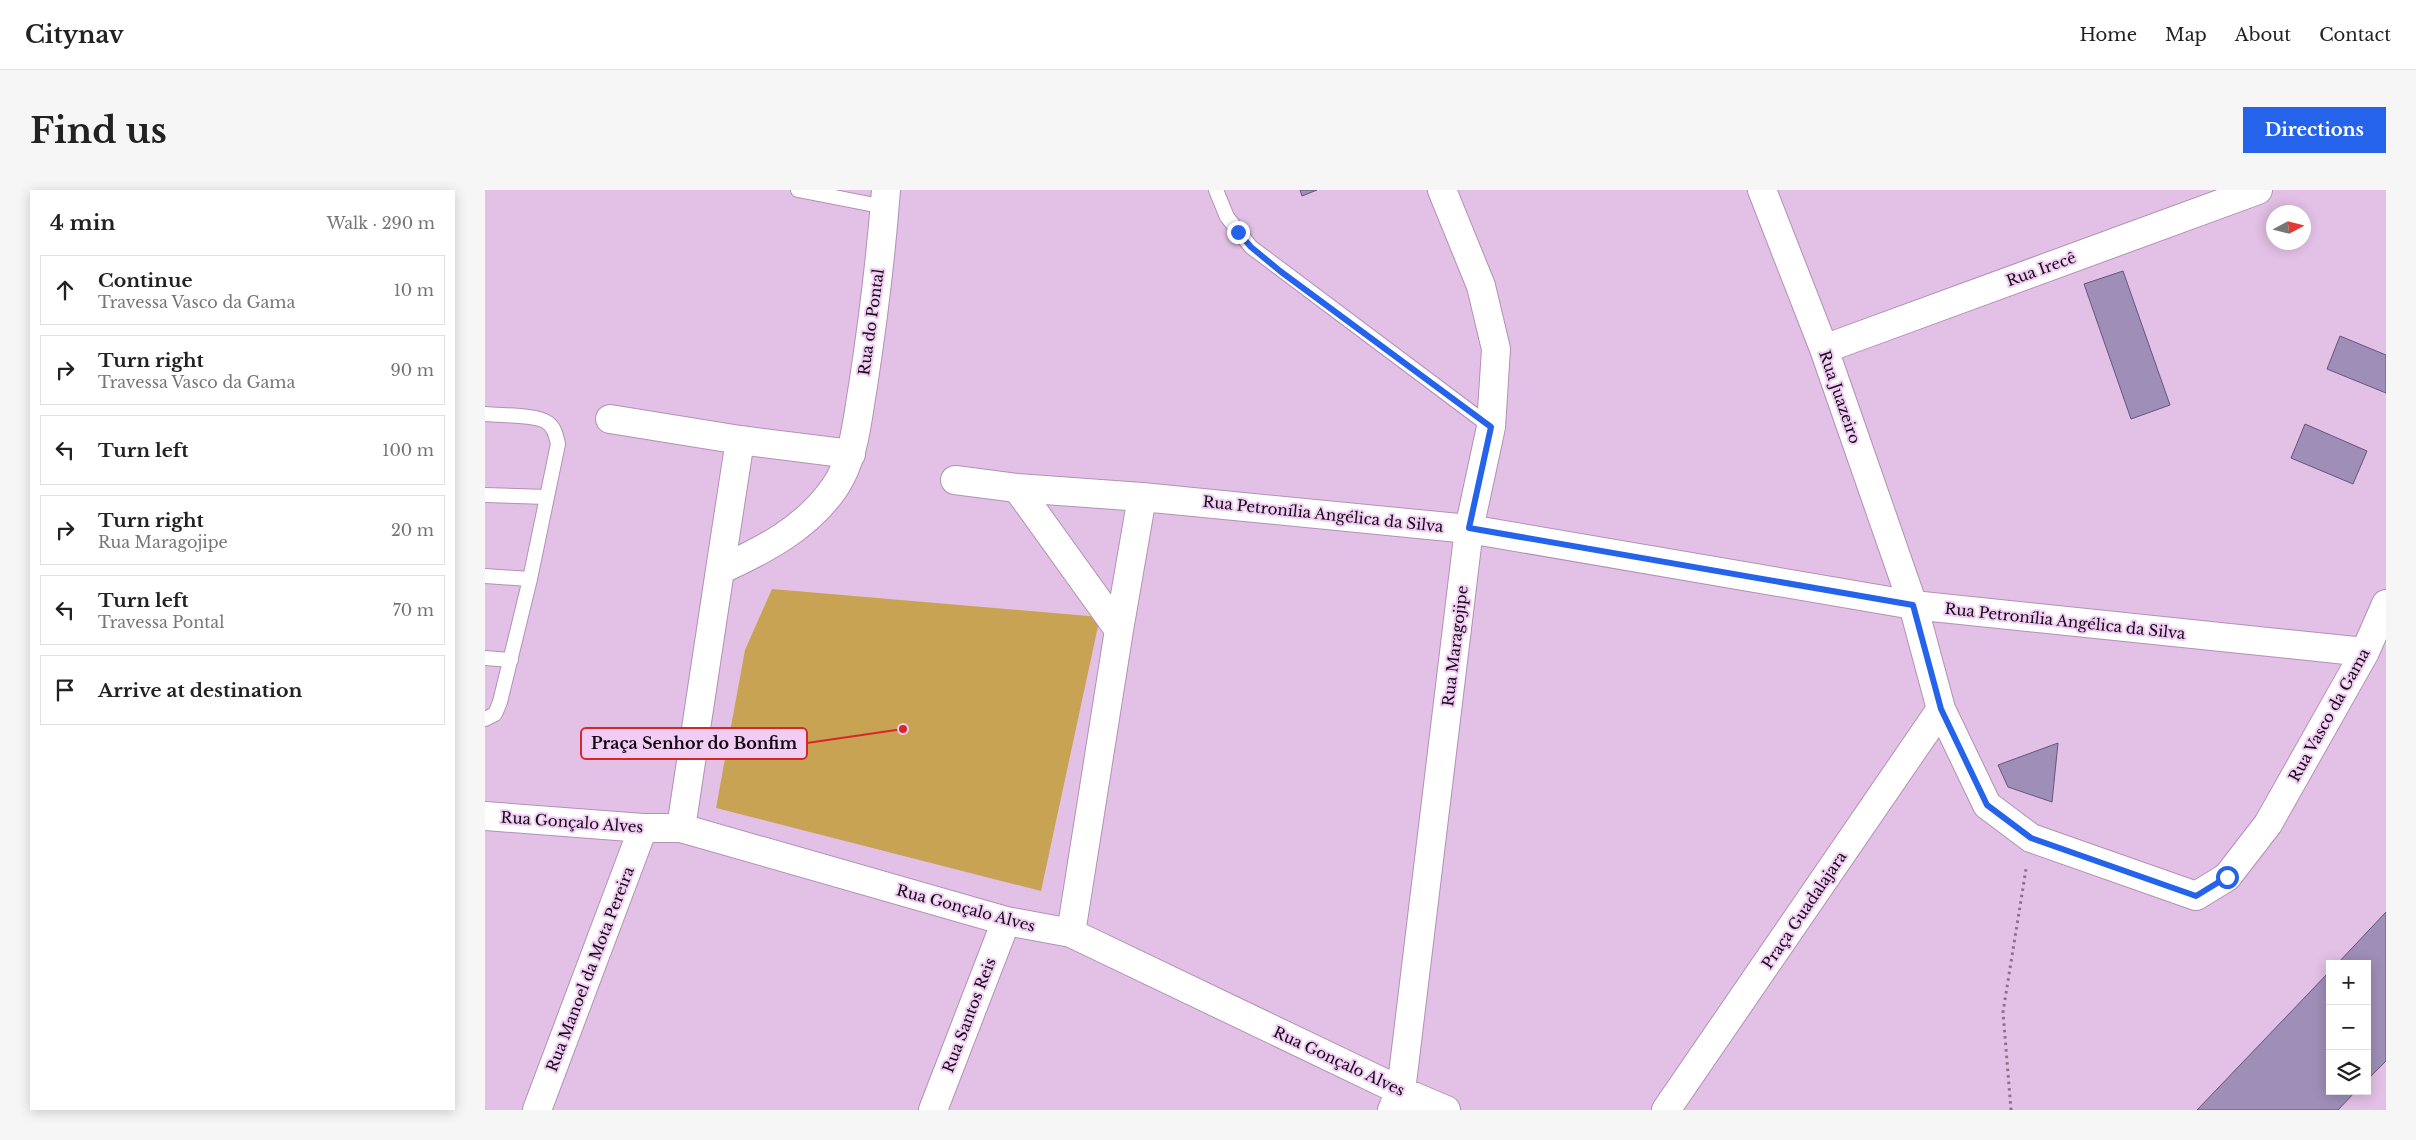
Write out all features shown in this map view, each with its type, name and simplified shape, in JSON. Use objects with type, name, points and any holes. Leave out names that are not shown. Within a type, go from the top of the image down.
[{"type":"street","name":"Rua Maragojipe","points":[[1396,1100],[1469,528],[1491,427],[1496,349],[1481,286],[1442,190]]},
{"type":"street","name":"Rua Juazeiro","points":[[1762,190],[1824,349],[1913,605],[1941,709],[1987,805],[2031,838]]},
{"type":"street","name":"Rua Irecê","points":[[1824,349],[2258,190]]},
{"type":"street","name":"Rua do Pontal","points":[[720,570],[749,557],[786,536],[816,509],[835,486],[851,454],[872,330],[886,199]]},
{"type":"street","points":[[610,419],[740,440],[851,454]]},
{"type":"street","points":[[681,828],[740,440]]},
{"type":"street","name":"Rua Petronília Angélica da Silva","points":[[955,480],[1017,488],[1142,497],[1469,528],[1913,605],[2365,652]]},
{"type":"street","points":[[1017,488],[1119,630]]},
{"type":"street","points":[[1071,933],[1142,497]]},
{"type":"street","name":"Rua Vasco da Gama","points":[[2031,838],[2196,896],[2227,877],[2267,824],[2365,652],[2386,604]]},
{"type":"street","name":"Praça Guadalajara","points":[[1666,1110],[1941,709]]},
{"type":"street","name":"Rua Gonçalo Alves","points":[[485,816],[643,828],[681,828],[1006,921],[1071,933],[1396,1100],[1446,1110]]},
{"type":"street","name":"Rua Manoel da Mota Pereira","points":[[537,1110],[643,828]]},
{"type":"street","name":"Rua Santos Reis","points":[[933,1110],[1006,921]]},
{"type":"lane","points":[[798,190],[886,199]]},
{"type":"lane","points":[[1216,190],[1227,217],[1251,247],[1491,427]]},
{"type":"lane","points":[[485,414],[539,419],[548,423],[556,432],[558,444],[511,660],[495,714],[485,719]]},
{"type":"lane","points":[[485,495],[547,497]]},
{"type":"lane","points":[[485,576],[530,579]]},
{"type":"lane","points":[[485,658],[511,660]]},
{"type":"path","points":[[2011,1110],[2003,1012],[2031,838]]},
{"type":"shaded area","points":[[772,589],[1100,617],[1041,891],[716,808],[745,650]]},
{"type":"building","points":[[1300,190],[1317,190],[1302,196]]},
{"type":"building","points":[[2123,271],[2170,405],[2131,419],[2084,284]]},
{"type":"building","points":[[2340,336],[2386,355],[2386,393],[2327,369]]},
{"type":"building","points":[[2305,424],[2367,451],[2353,484],[2291,458]]},
{"type":"building","points":[[2058,743],[2052,802],[2008,787],[1998,765]]},
{"type":"building","points":[[2386,912],[2386,1061],[2371,1076],[2371,960],[2341,960]]},
{"type":"building","points":[[2326,975],[2326,1095],[2352,1095],[2338,1110],[2197,1110]]},
{"type":"place","name":"Praça Senhor do Bonfim","points":[[903,729]]},
{"type":"route","points":[[1238,232],[1251,247],[1280,271],[1491,427],[1469,528],[1913,605],[1941,709],[1987,805],[2031,838],[2196,896],[2227,877]]}]
